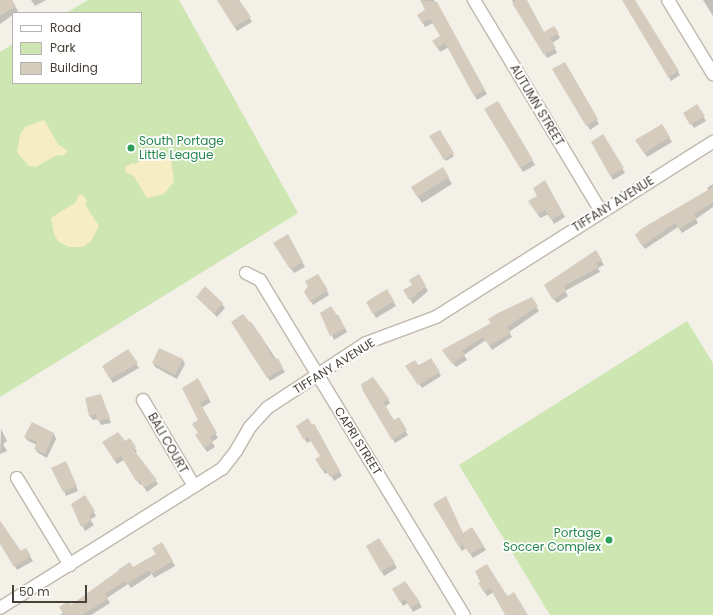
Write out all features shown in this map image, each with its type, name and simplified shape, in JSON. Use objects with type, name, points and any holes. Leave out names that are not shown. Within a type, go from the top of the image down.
[{"type":"street","name":"AUTUMN STREET","points":[[474,0],[601,211]]},
{"type":"street","points":[[668,0],[713,74]]},
{"type":"street","name":"TIFFANY AVENUE","points":[[0,608],[222,469],[236,451],[250,426],[267,408],[366,344],[436,317],[601,211],[713,142]]},
{"type":"street","name":"CAPRI STREET","points":[[246,272],[260,280],[317,376],[464,615]]},
{"type":"street","name":"BALI COURT","points":[[143,400],[194,486]]},
{"type":"street","points":[[17,478],[70,565]]},
{"type":"green space","name":"South Portage Little League","points":[[88,0],[179,0],[298,213],[0,397],[0,52],[12,45],[12,84],[142,84],[142,12],[68,12]]},
{"type":"green space","name":"Portage Soccer Complex","points":[[687,321],[713,363],[713,615],[550,615],[459,465]]},
{"type":"sand","points":[[44,120],[58,144],[68,151],[63,156],[57,155],[36,167],[29,166],[17,152],[20,134],[25,127]]},
{"type":"sand","points":[[156,152],[171,160],[174,182],[164,194],[147,198],[133,175],[126,173],[125,167],[132,163],[135,164]]},
{"type":"sand","points":[[82,194],[87,200],[85,205],[99,226],[91,241],[83,247],[68,247],[58,241],[54,234],[51,218],[75,203],[78,196]]},
{"type":"building","points":[[0,0],[12,0],[16,6],[0,16]]},
{"type":"building","points":[[217,0],[239,0],[251,17],[234,27]]},
{"type":"building","points":[[420,0],[437,2],[485,90],[474,96],[445,43],[437,48],[432,41],[440,36],[430,19],[422,23],[417,15],[425,10]]},
{"type":"building","points":[[517,0],[527,0],[544,32],[554,26],[559,33],[550,38],[556,48],[544,55],[512,3]]},
{"type":"building","points":[[622,0],[635,0],[679,71],[668,77]]},
{"type":"building","points":[[565,62],[598,119],[586,126],[552,69]]},
{"type":"building","points":[[498,101],[533,160],[520,168],[484,109]]},
{"type":"building","points":[[697,104],[705,116],[690,125],[683,113]]},
{"type":"building","points":[[662,124],[670,137],[644,153],[635,140]]},
{"type":"building","points":[[440,130],[454,153],[444,160],[429,136]]},
{"type":"building","points":[[603,134],[624,168],[610,176],[591,142]]},
{"type":"building","points":[[443,167],[449,177],[417,197],[411,187]]},
{"type":"building","points":[[545,180],[563,213],[551,220],[545,210],[537,214],[528,201],[537,196],[533,188]]},
{"type":"building","points":[[713,187],[713,202],[694,214],[697,218],[679,229],[675,223],[642,246],[635,235],[641,229]]},
{"type":"building","points":[[288,234],[303,262],[290,269],[273,243]]},
{"type":"building","points":[[596,250],[602,260],[596,263],[599,267],[564,286],[566,291],[553,300],[544,285]]},
{"type":"building","points":[[318,274],[328,290],[310,302],[304,292],[308,286],[305,281]]},
{"type":"building","points":[[419,274],[426,286],[409,300],[403,290],[412,285],[409,280]]},
{"type":"building","points":[[205,286],[223,303],[214,314],[196,297]]},
{"type":"building","points":[[387,289],[394,301],[373,314],[366,302]]},
{"type":"building","points":[[532,297],[538,306],[507,327],[511,333],[489,346],[483,337],[462,351],[465,355],[452,364],[442,350],[491,323],[488,319],[498,313]]},
{"type":"building","points":[[331,306],[345,328],[330,336],[320,313]]},
{"type":"building","points":[[243,314],[262,337],[271,356],[276,360],[278,358],[283,368],[267,378],[231,322]]},
{"type":"building","points":[[159,348],[183,359],[175,375],[152,363]]},
{"type":"building","points":[[128,349],[138,363],[110,379],[102,366]]},
{"type":"building","points":[[431,358],[440,372],[418,385],[405,366],[415,360],[419,366]]},
{"type":"building","points":[[373,377],[389,399],[383,402],[394,420],[399,417],[407,430],[392,440],[363,391],[361,384]]},
{"type":"building","points":[[198,378],[209,398],[200,403],[217,433],[210,437],[213,442],[204,448],[195,435],[198,433],[192,424],[198,420],[182,388]]},
{"type":"building","points":[[101,394],[110,418],[98,421],[96,414],[89,416],[85,398]]},
{"type":"building","points":[[308,418],[312,425],[314,423],[340,471],[330,477],[325,469],[322,470],[315,459],[320,456],[308,437],[303,439],[296,426]]},
{"type":"building","points":[[32,422],[54,433],[45,454],[34,449],[37,442],[24,437]]},
{"type":"building","points":[[118,432],[125,441],[130,438],[136,447],[133,449],[157,480],[144,488],[139,480],[136,481],[121,456],[114,460],[102,442]]},
{"type":"building","points":[[66,461],[77,486],[63,492],[51,468]]},
{"type":"building","points":[[85,495],[95,511],[89,515],[92,520],[81,527],[71,504]]},
{"type":"building","points":[[446,496],[463,533],[472,527],[484,546],[470,554],[463,545],[459,547],[433,504]]},
{"type":"building","points":[[0,521],[21,551],[26,548],[31,556],[14,567],[0,544]]},
{"type":"building","points":[[379,538],[395,563],[381,572],[366,546]]},
{"type":"building","points":[[162,542],[173,561],[151,574],[149,570],[127,584],[125,581],[105,594],[108,598],[106,600],[82,615],[64,615],[59,607],[69,601],[71,605],[130,562],[133,567],[156,554],[152,548]]},
{"type":"building","points":[[487,564],[506,594],[508,596],[514,592],[528,615],[505,615],[490,588],[484,592],[478,583],[480,582],[475,571]]},
{"type":"building","points":[[405,581],[420,602],[410,608],[405,599],[400,602],[392,589]]},
{"type":"place","name":"South Portage Little League","points":[[131,148]]},
{"type":"place","name":"Portage Soccer Complex","points":[[609,540]]}]
